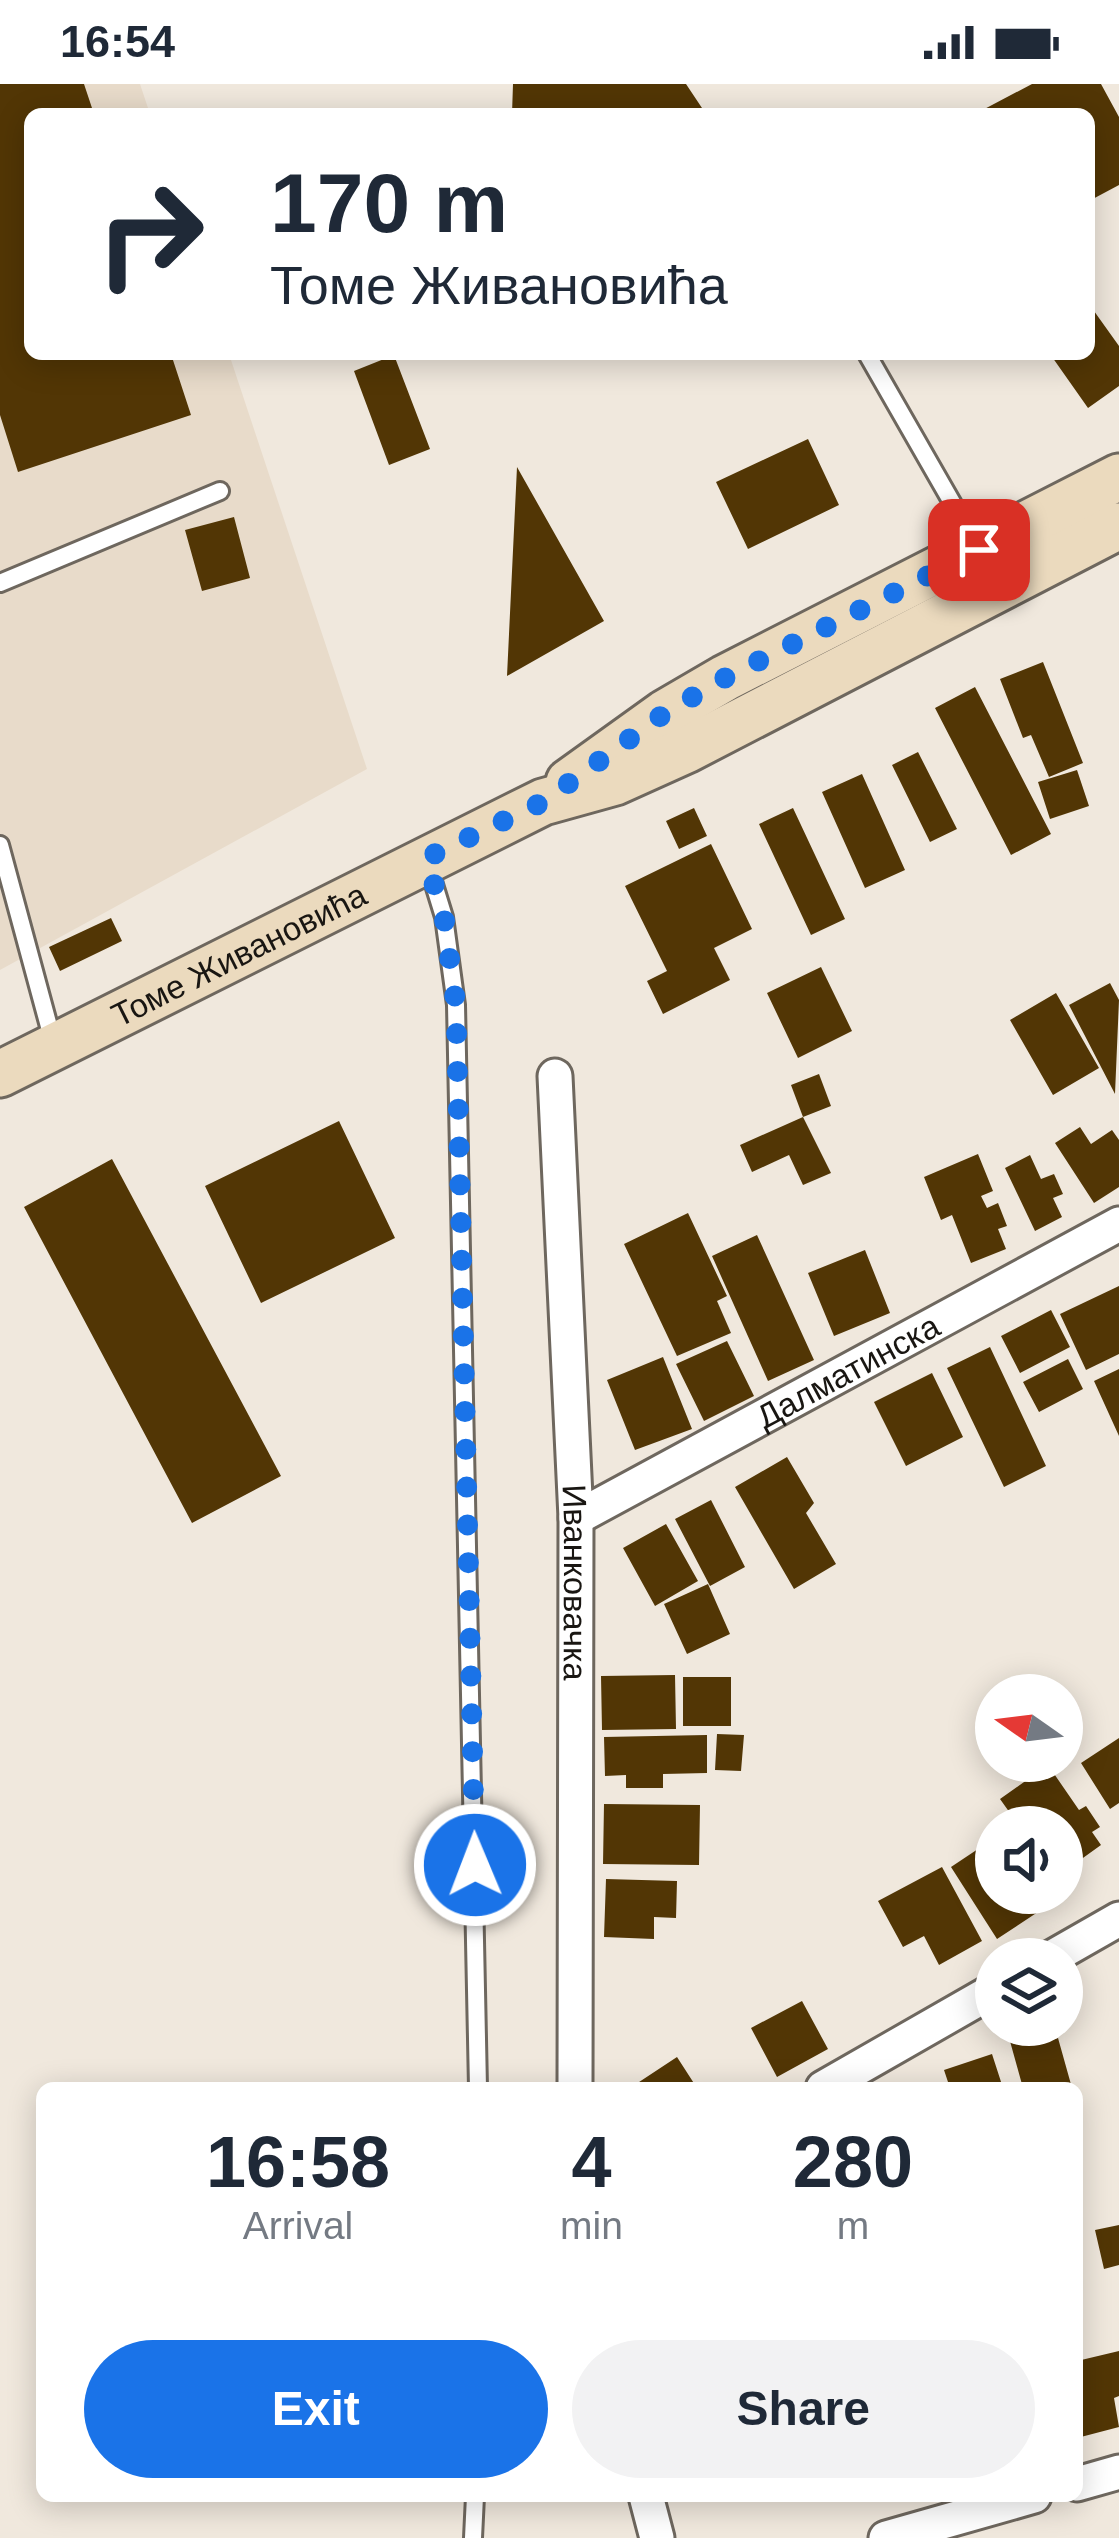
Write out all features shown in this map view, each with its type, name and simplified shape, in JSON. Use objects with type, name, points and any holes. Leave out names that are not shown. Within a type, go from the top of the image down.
[{"type":"main road","name":"Томе Живановића","points":[[0,1074],[543,802],[685,701],[1119,477]]},
{"type":"main road","name":"Томе Живановића","points":[[543,802],[615,782],[686,750],[1119,526]]},
{"type":"street","name":"Иванковачка","points":[[555,1076],[576,1518],[575,2082]]},
{"type":"street","name":"Далматинска","points":[[576,1518],[1119,1224]]},
{"type":"street","points":[[1083,1939],[1119,1919]]},
{"type":"street","points":[[834,2082],[975,2001]]},
{"type":"street","points":[[1083,2482],[1119,2472]]},
{"type":"street","points":[[648,2502],[657,2538]]},
{"type":"street","points":[[886,2538],[1013,2502]]},
{"type":"lane","points":[[870,360],[979,550]]},
{"type":"lane","points":[[0,583],[220,490]]},
{"type":"lane","points":[[0,845],[54,1046]]},
{"type":"lane","points":[[426,858],[444,917],[456,1005],[478,2082]]},
{"type":"lane","points":[[473,2538],[475,2502]]},
{"type":"shaded area","points":[[0,84],[140,84],[148,108],[24,108],[24,360],[231,360],[367,769],[0,970]]},
{"type":"building","points":[[0,84],[84,84],[92,108],[24,108],[24,360],[173,360],[191,415],[18,472],[0,415]]},
{"type":"building","points":[[513,84],[686,84],[702,108],[512,108]]},
{"type":"building","points":[[1032,84],[1101,84],[1119,117],[1119,185],[1095,198],[1095,108],[986,108]]},
{"type":"building","points":[[1095,312],[1119,346],[1119,386],[1088,408],[1054,360],[1095,360]]},
{"type":"building","points":[[382,360],[396,360],[430,449],[389,465],[354,371]]},
{"type":"building","points":[[808,439],[839,505],[748,549],[716,482]]},
{"type":"building","points":[[517,467],[604,621],[507,676]]},
{"type":"building","points":[[234,517],[250,578],[202,591],[185,530]]},
{"type":"building","points":[[1043,662],[1083,763],[1049,777],[1031,735],[1023,738],[1000,679]]},
{"type":"building","points":[[975,687],[1051,834],[1011,855],[935,708]]},
{"type":"building","points":[[918,752],[957,829],[930,842],[892,765]]},
{"type":"building","points":[[1077,770],[1089,806],[1050,819],[1038,782]]},
{"type":"building","points":[[862,774],[905,870],[865,888],[822,792]]},
{"type":"building","points":[[694,808],[707,836],[679,849],[666,821]]},
{"type":"building","points":[[793,808],[845,919],[811,935],[759,824]]},
{"type":"building","points":[[711,844],[752,929],[714,948],[730,980],[663,1014],[647,981],[667,971],[625,886]]},
{"type":"building","points":[[111,918],[122,941],[60,971],[49,947]]},
{"type":"building","points":[[821,967],[852,1031],[798,1058],[767,993]]},
{"type":"building","points":[[1110,983],[1119,1000],[1115,1094],[1069,1005]]},
{"type":"building","points":[[1056,993],[1099,1068],[1053,1095],[1010,1020]]},
{"type":"building","points":[[819,1074],[831,1106],[803,1117],[791,1085]]},
{"type":"building","points":[[803,1117],[831,1173],[803,1185],[789,1155],[752,1172],[740,1145]]},
{"type":"building","points":[[339,1121],[395,1238],[261,1303],[205,1186]]},
{"type":"building","points":[[1080,1127],[1091,1144],[1112,1130],[1119,1140],[1119,1187],[1094,1203],[1055,1143]]},
{"type":"building","points":[[978,1154],[993,1191],[981,1196],[987,1208],[998,1203],[1007,1226],[998,1229],[1006,1249],[971,1263],[952,1215],[941,1220],[924,1177]]},
{"type":"building","points":[[1030,1155],[1041,1179],[1054,1174],[1063,1194],[1053,1198],[1062,1217],[1035,1231],[1005,1168]]},
{"type":"building","points":[[112,1159],[281,1476],[192,1523],[24,1207]]},
{"type":"building","points":[[688,1213],[727,1296],[717,1301],[731,1333],[677,1356],[624,1244]]},
{"type":"building","points":[[757,1235],[814,1360],[768,1381],[712,1256]]},
{"type":"building","points":[[865,1250],[890,1313],[834,1336],[808,1273]]},
{"type":"building","points":[[1119,1286],[1119,1354],[1086,1370],[1060,1314]]},
{"type":"building","points":[[1051,1310],[1070,1347],[1020,1373],[1001,1336]]},
{"type":"building","points":[[727,1341],[754,1396],[704,1421],[676,1364]]},
{"type":"building","points":[[990,1347],[1046,1466],[1004,1487],[947,1368]]},
{"type":"building","points":[[663,1357],[692,1429],[635,1450],[607,1380]]},
{"type":"building","points":[[1068,1359],[1083,1389],[1039,1412],[1023,1382]]},
{"type":"building","points":[[1119,1369],[1119,1436],[1094,1381]]},
{"type":"building","points":[[932,1373],[963,1437],[906,1466],[874,1402]]},
{"type":"building","points":[[787,1457],[814,1503],[806,1513],[836,1564],[794,1589],[735,1487]]},
{"type":"building","points":[[711,1500],[745,1567],[710,1586],[675,1519]]},
{"type":"building","points":[[666,1524],[698,1581],[655,1606],[623,1548]]},
{"type":"building","points":[[708,1584],[730,1634],[687,1654],[664,1604]]},
{"type":"building","points":[[675,1675],[676,1729],[602,1730],[601,1676]]},
{"type":"building","points":[[683,1677],[731,1677],[731,1726],[683,1726]]},
{"type":"building","points":[[717,1734],[744,1735],[741,1771],[715,1770]]},
{"type":"building","points":[[707,1735],[707,1773],[663,1774],[663,1788],[626,1788],[626,1775],[605,1776],[604,1737]]},
{"type":"building","points":[[1119,1738],[1119,1803],[1110,1809],[1083,1762]]},
{"type":"building","points":[[1024,1782],[1060,1782],[1076,1806],[1005,1806],[1000,1799]]},
{"type":"building","points":[[604,1804],[700,1805],[699,1865],[603,1864]]},
{"type":"building","points":[[1086,1806],[1100,1827],[1092,1832],[1101,1845],[1083,1858]]},
{"type":"building","points":[[975,1851],[975,1905],[951,1867]]},
{"type":"building","points":[[942,1867],[980,1938],[939,1965],[924,1936],[903,1947],[878,1901]]},
{"type":"building","points":[[606,1879],[677,1881],[676,1918],[654,1917],[654,1939],[604,1937]]},
{"type":"building","points":[[981,1914],[1035,1914],[999,1938]]},
{"type":"building","points":[[802,2001],[828,2049],[777,2077],[751,2028]]},
{"type":"building","points":[[1011,2046],[1060,2046],[1070,2082],[1021,2082]]},
{"type":"building","points":[[992,2054],[1001,2082],[948,2082],[944,2070]]},
{"type":"building","points":[[677,2057],[693,2082],[639,2082]]},
{"type":"building","points":[[1119,2225],[1119,2265],[1104,2269],[1095,2230]]},
{"type":"building","points":[[1119,2351],[1119,2396],[1114,2398],[1119,2427],[1083,2436],[1083,2360]]},
{"type":"route","points":[[475,1865],[456,1005],[444,917],[426,858],[543,802],[665,713],[725,678],[979,550]]}]
